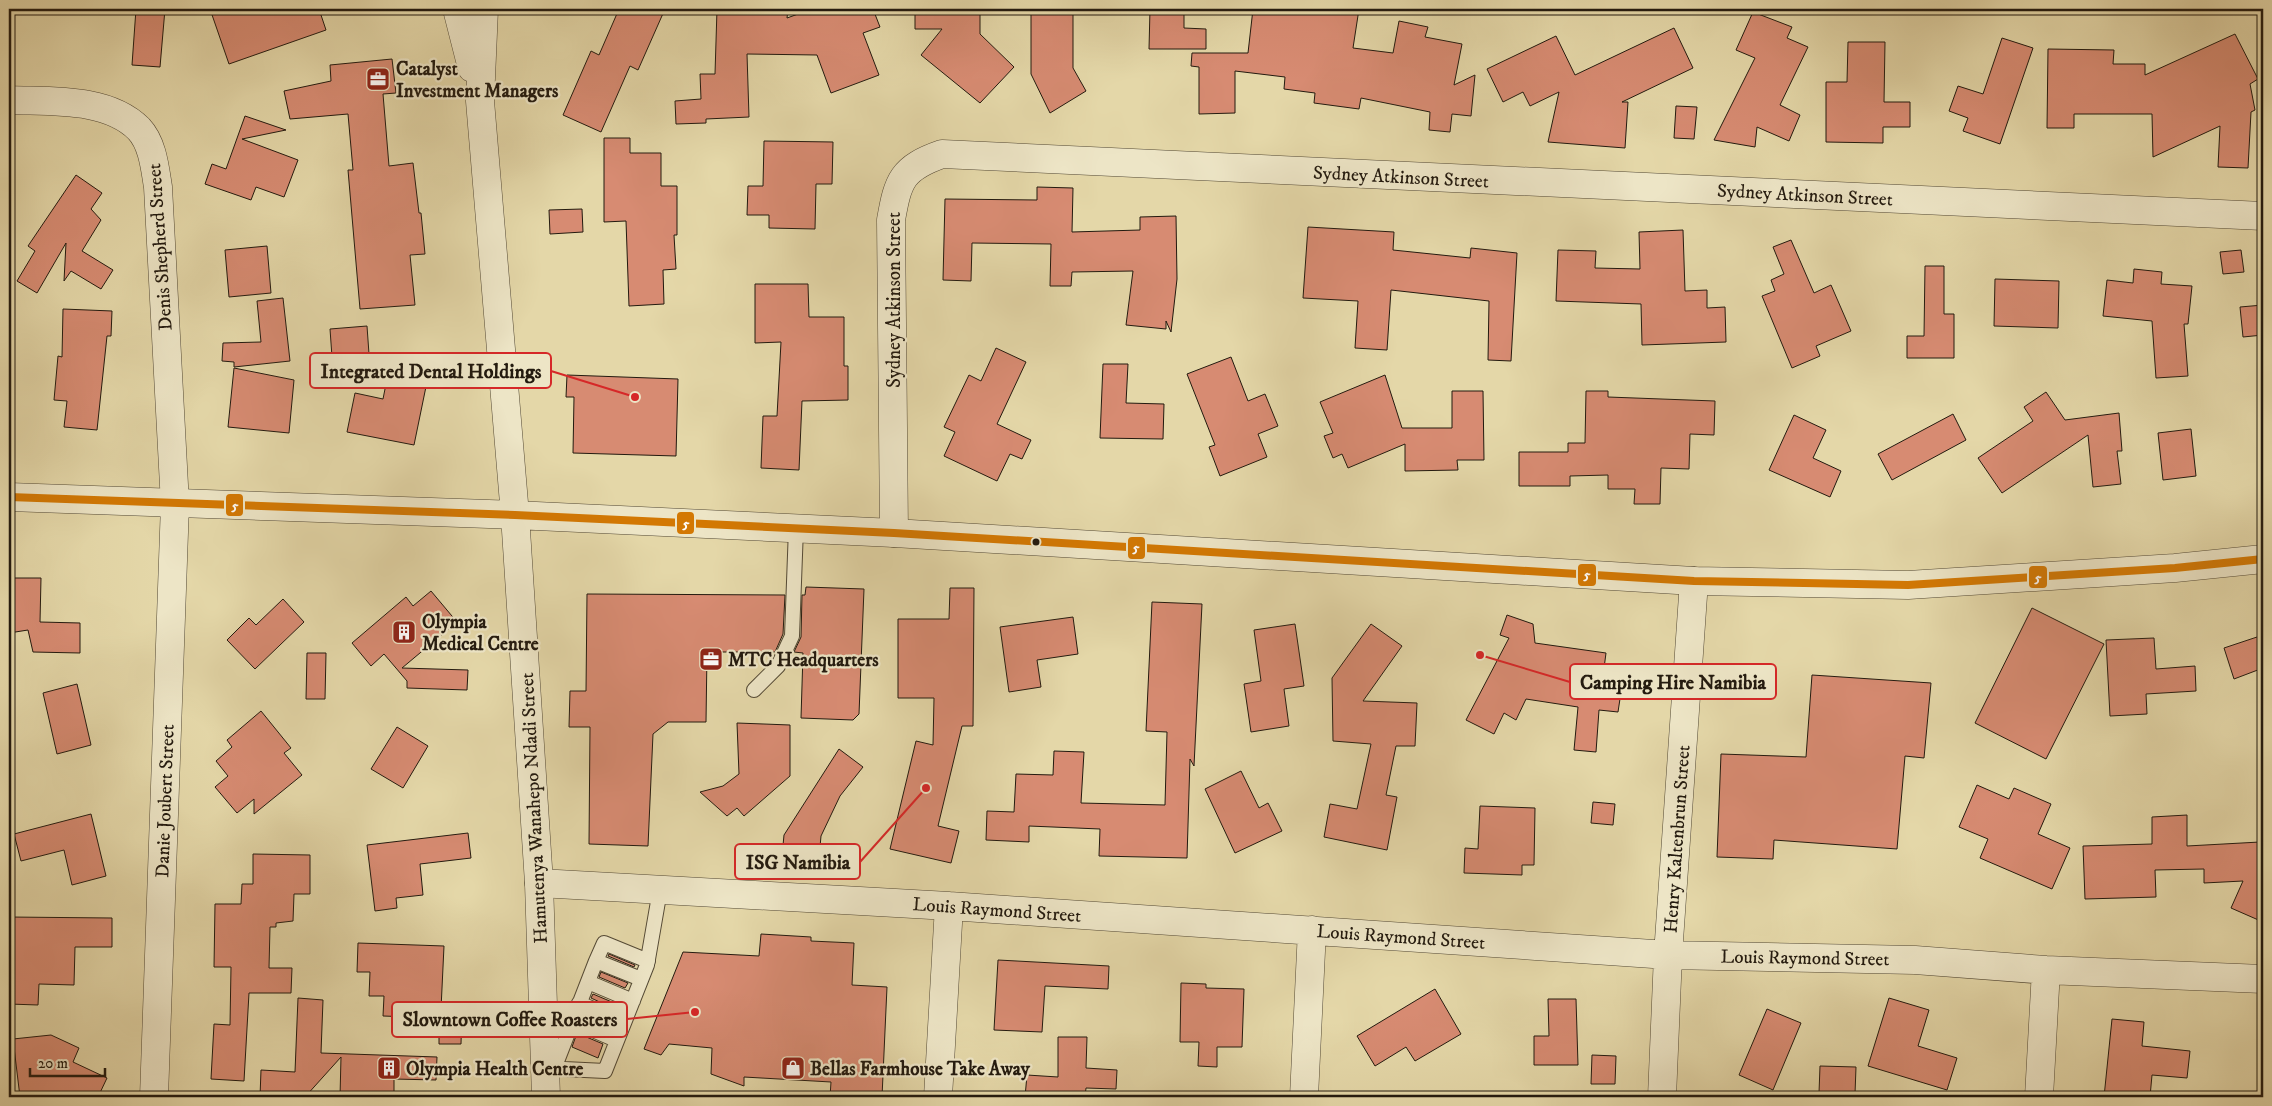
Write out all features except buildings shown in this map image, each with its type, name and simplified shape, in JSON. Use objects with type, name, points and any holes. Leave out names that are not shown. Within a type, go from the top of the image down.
[{"type":"street","name":"Hamutenya Wanahepo Ndadi Street","points":[[457,9],[480,101]]},
{"type":"street","name":"Hamutenya Wanahepo Ndadi Street","points":[[484,9],[480,101],[515,515],[549,1069],[546,1097]]},
{"type":"street","name":"Denis Shepherd Street","points":[[9,100],[83,104],[110,111],[139,130],[152,154],[158,188],[174,504]]},
{"type":"street","name":"Sydney Atkinson Street","points":[[894,533],[891,220],[895,195],[906,172],[922,161],[942,154],[2263,216]]},
{"type":"street","points":[[9,497],[515,515],[796,528],[1694,581],[1908,585],[2176,568],[2263,559]]},
{"type":"street","name":"Danie Joubert Street","points":[[154,1097],[174,504]]},
{"type":"street","name":"Henry Kaltenbrun Street","points":[[1662,1097],[1668,955],[1694,581]]},
{"type":"street","name":"Louis Raymond Street","points":[[539,884],[949,906],[1668,955],[1915,960],[2046,970],[2263,979]]},
{"type":"street","points":[[938,1097],[949,906]]},
{"type":"street","points":[[1304,1097],[1312,930]]},
{"type":"street","points":[[2039,1097],[2046,970]]},
{"type":"lane","points":[[754,690],[778,666],[792,636],[796,528]]},
{"type":"lane","points":[[648,961],[604,943],[572,1021],[549,1069],[605,1072],[648,961],[660,890]]},
{"type":"lane","points":[[596,961],[641,979]]},
{"type":"lane","points":[[588,982],[633,1001]]},
{"type":"lane","points":[[579,1003],[624,1022]]},
{"type":"lane","points":[[572,1021],[616,1040]]},
{"type":"transit line","name":"5","points":[[9,497],[515,515],[894,533],[1694,581],[1908,585],[2175,568],[2263,559]]},
{"type":"place","name":"Catalyst Investment Managers","points":[[378,79]]},
{"type":"place","name":"Integrated Dental Holdings","points":[[635,397]]},
{"type":"place","name":"Olympia Medical Centre","points":[[404,632]]},
{"type":"place","name":"Camping Hire Namibia","points":[[1480,655]]},
{"type":"place","name":"MTC Headquarters","points":[[711,659]]},
{"type":"place","name":"ISG Namibia","points":[[926,788]]},
{"type":"place","name":"Slowntown Coffee Roasters","points":[[695,1012]]},
{"type":"place","name":"Olympia Health Centre","points":[[389,1068]]},
{"type":"place","name":"Bellas Farmhouse Take Away","points":[[793,1068]]}]
